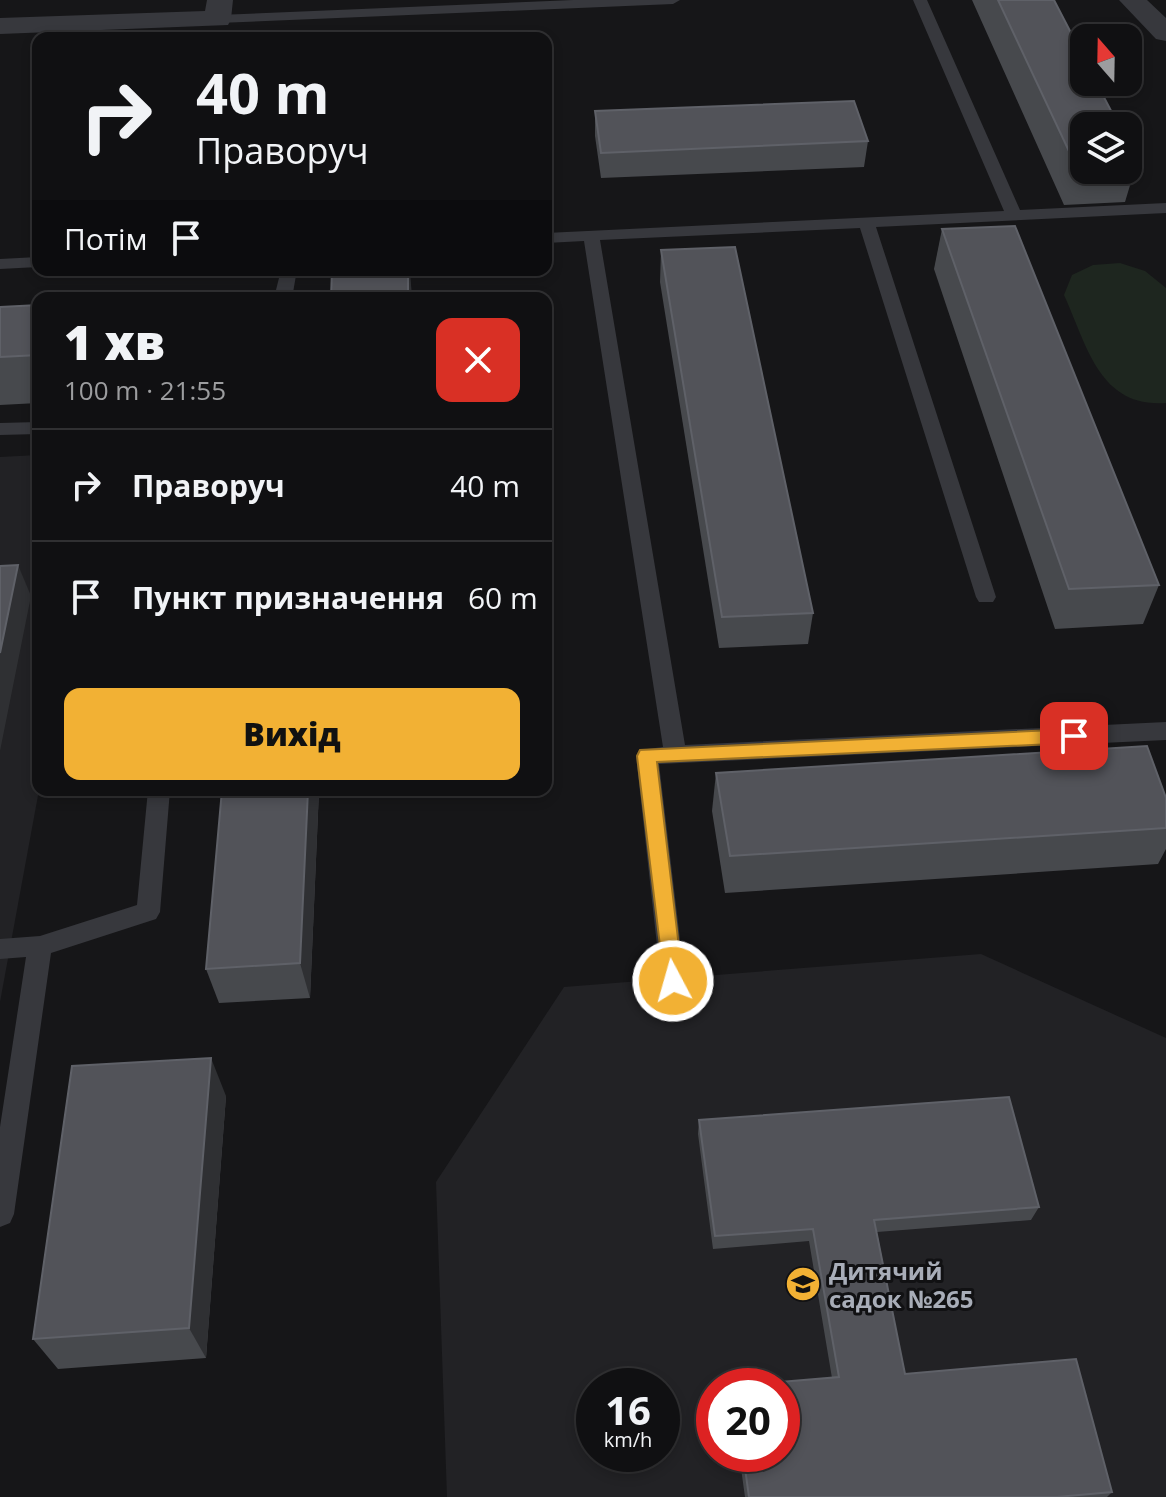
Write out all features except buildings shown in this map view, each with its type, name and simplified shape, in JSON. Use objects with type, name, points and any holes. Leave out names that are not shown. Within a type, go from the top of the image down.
[{"type":"street","points":[[1132,0],[1166,33]]},
{"type":"street","points":[[0,26],[219,10]]},
{"type":"lane","points":[[219,10],[673,0]]},
{"type":"lane","points":[[920,0],[1014,215]]},
{"type":"lane","points":[[552,238],[1166,208]]},
{"type":"lane","points":[[866,222],[986,597]]},
{"type":"lane","points":[[591,235],[675,754]]},
{"type":"lane","points":[[0,264],[32,262]]},
{"type":"lane","points":[[0,429],[32,428]]},
{"type":"lane","points":[[673,981],[647,756],[1166,731]]},
{"type":"lane","points":[[0,949],[40,946],[148,912],[158,796]]},
{"type":"lane","points":[[0,1214],[40,946]]},
{"type":"shaded area","points":[[1120,263],[1145,271],[1166,288],[1166,403],[1143,402],[1125,395],[1110,384],[1098,370],[1064,295],[1072,275],[1093,265]]},
{"type":"shaded area","points":[[32,455],[32,796],[38,796],[0,1002],[0,457]]},
{"type":"shaded area","name":"Дитячий садок №265","points":[[981,954],[1166,1038],[1166,1497],[447,1497],[436,1182],[564,987]]},
{"type":"place","name":"Дитячий садок №265","points":[[803,1284]]},
{"type":"route","points":[[673,981],[647,756],[1074,736]]}]
